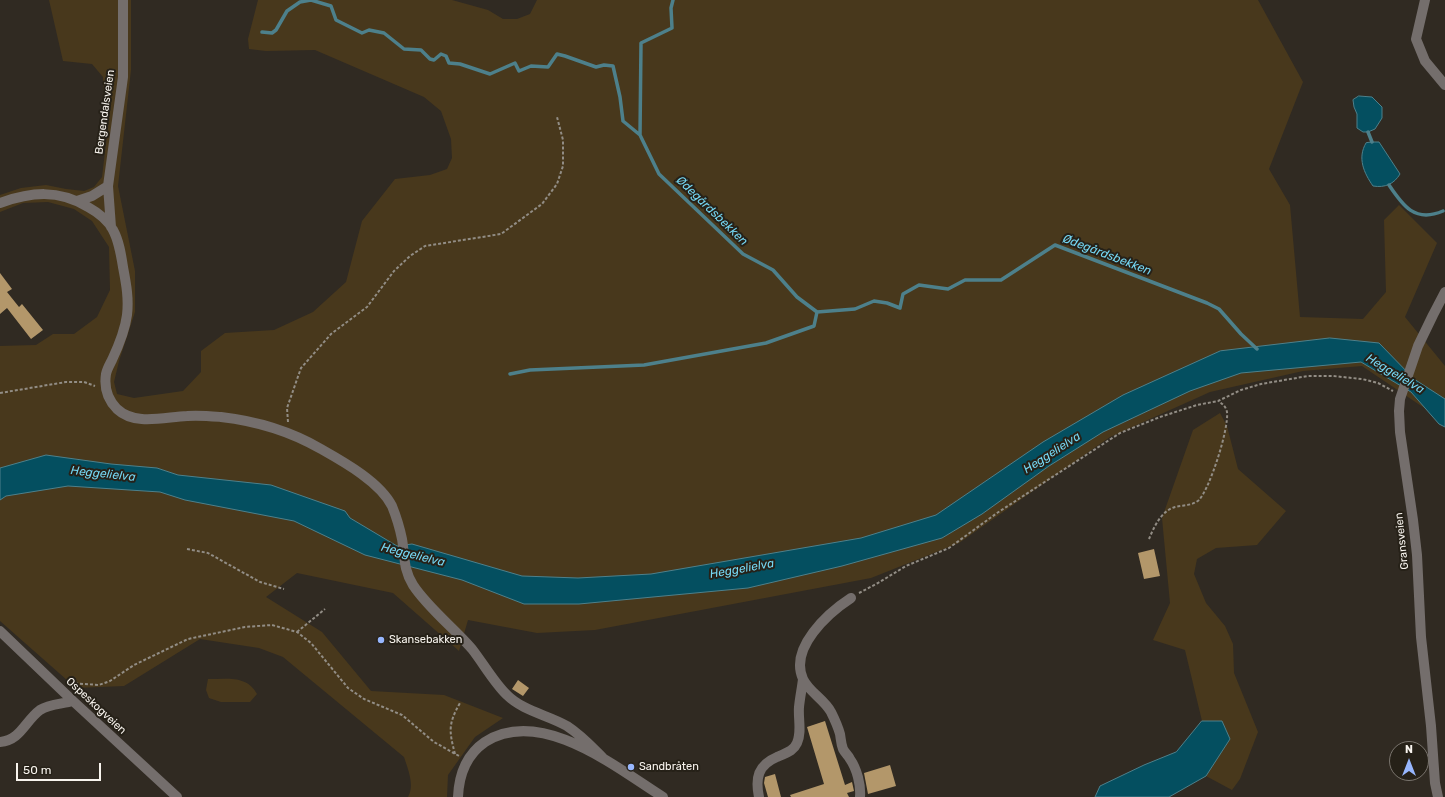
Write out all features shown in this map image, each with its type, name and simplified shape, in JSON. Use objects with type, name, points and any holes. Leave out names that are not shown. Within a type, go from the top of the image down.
[{"type":"street","name":"Bergendalsveien","points":[[111,227],[108,186],[123,77],[122,0]]},
{"type":"street","points":[[1426,0],[1416,39],[1425,61],[1445,86]]},
{"type":"street","points":[[77,201],[92,196],[108,186]]},
{"type":"street","points":[[0,203],[20,196],[34,194],[59,195],[77,201],[94,211],[111,227],[122,256],[128,301],[125,328],[106,373],[106,389],[111,402],[116,408],[126,415],[136,418],[148,419],[200,415],[217,416],[258,423],[289,434],[321,449],[354,469],[374,485],[391,506],[402,539],[405,570],[413,586],[470,647],[507,695],[523,707],[565,725],[581,735],[603,758]]},
{"type":"street","name":"Gransveien","points":[[1438,797],[1435,784],[1431,726],[1421,638],[1416,548],[1400,432],[1399,411],[1400,399],[1423,334],[1445,292]]},
{"type":"street","points":[[760,797],[757,782],[762,767],[772,759],[792,751],[797,744],[800,733],[799,708],[803,679],[800,668],[801,656],[814,631],[828,615],[850,598]]},
{"type":"street","name":"Ospeskogveien","points":[[0,631],[73,701],[178,797]]},
{"type":"street","points":[[803,679],[831,712],[840,736],[840,742],[844,751],[851,760],[857,774],[860,797]]},
{"type":"street","points":[[0,742],[5,742],[16,737],[41,709],[50,706],[62,705],[73,701]]},
{"type":"street","points":[[458,797],[461,775],[474,750],[489,740],[519,731],[541,733],[560,738],[603,758],[663,797]]},
{"type":"path","points":[[289,434],[287,408],[301,368],[331,334],[367,307],[394,271],[425,246],[501,234],[542,204],[556,184],[563,166],[563,140],[557,117]]},
{"type":"path","points":[[850,598],[906,566],[949,548],[997,513],[1120,433],[1160,417],[1197,405],[1218,401],[1241,390],[1262,384],[1308,376],[1333,376],[1362,379],[1378,383],[1391,390],[1400,399]]},
{"type":"path","points":[[0,393],[66,382],[84,382],[106,389]]},
{"type":"path","points":[[1149,539],[1155,524],[1163,515],[1174,507],[1187,506],[1198,500],[1207,485],[1219,455],[1227,424],[1227,412],[1224,404],[1218,401]]},
{"type":"path","points":[[187,549],[208,553],[260,582],[284,589]]},
{"type":"path","points":[[296,632],[325,609]]},
{"type":"path","points":[[54,683],[99,685],[110,681],[134,665],[188,639],[238,628],[272,625],[296,632],[311,643],[348,688],[364,699],[402,714],[434,742],[455,754],[468,759]]},
{"type":"path","points":[[455,754],[450,728],[452,716],[460,703]]},
{"type":"shaded area","points":[[49,0],[131,0],[131,70],[118,186],[135,271],[135,312],[119,361],[114,382],[117,394],[134,398],[183,391],[201,372],[201,351],[225,333],[274,330],[313,312],[346,282],[362,221],[395,179],[430,175],[447,169],[452,158],[451,139],[441,111],[424,97],[315,50],[266,51],[249,49],[248,39],[258,0],[452,0],[488,10],[503,19],[517,19],[530,14],[537,0],[1258,0],[1303,82],[1269,169],[1290,205],[1300,317],[1363,319],[1386,292],[1384,220],[1399,205],[1437,243],[1405,317],[1445,366],[1445,422],[1362,366],[1303,371],[1210,392],[1110,437],[959,543],[871,578],[595,630],[537,633],[468,620],[459,651],[393,593],[297,573],[266,597],[322,632],[371,691],[444,695],[503,718],[475,737],[448,775],[447,797],[408,797],[411,783],[404,757],[283,657],[259,648],[200,639],[124,686],[76,688],[0,621],[0,346],[36,345],[53,334],[74,334],[97,317],[110,290],[109,247],[92,221],[74,209],[48,202],[23,203],[0,212],[0,195],[21,188],[46,185],[84,191],[94,187],[102,177],[109,118],[104,95],[103,77],[92,64],[63,61]]},
{"type":"shaded area","points":[[1220,413],[1227,426],[1238,469],[1286,511],[1257,545],[1216,548],[1197,559],[1194,574],[1206,603],[1225,626],[1233,644],[1234,673],[1258,732],[1240,779],[1232,790],[1206,776],[1230,739],[1222,721],[1202,721],[1185,650],[1153,640],[1170,603],[1162,518],[1193,430]]},
{"type":"shaded area","points":[[208,679],[236,679],[248,684],[257,694],[250,702],[221,702],[209,698],[206,690]]},
{"type":"water","points":[[1359,96],[1372,97],[1382,107],[1382,118],[1375,129],[1368,132],[1363,132],[1357,128],[1357,114],[1353,100]]},
{"type":"water","points":[[1379,142],[1400,174],[1392,183],[1385,186],[1373,186],[1364,171],[1362,160],[1363,149],[1366,143]]},
{"type":"water","name":"Heggelielva","points":[[1330,338],[1379,343],[1414,379],[1445,399],[1445,427],[1439,424],[1411,392],[1361,362],[1241,373],[1190,391],[1103,432],[1049,466],[982,514],[942,538],[842,566],[748,588],[579,604],[524,604],[462,580],[365,555],[294,521],[185,500],[160,492],[68,486],[6,496],[0,500],[0,468],[46,455],[111,464],[157,468],[178,475],[271,485],[345,511],[350,518],[397,546],[412,544],[522,576],[578,578],[651,574],[861,538],[936,515],[1043,442],[1123,395],[1220,351]]},
{"type":"water","points":[[1202,721],[1222,721],[1230,739],[1206,776],[1169,797],[1095,797],[1100,786],[1144,765],[1176,752]]},
{"type":"building","points":[[0,273],[12,289],[7,292],[19,307],[22,304],[43,330],[31,339],[7,308],[0,314]]},
{"type":"building","points":[[1154,549],[1160,576],[1144,579],[1138,553]]},
{"type":"building","points":[[518,680],[529,688],[523,696],[512,689]]},
{"type":"building","points":[[825,721],[845,785],[852,782],[854,791],[847,793],[849,797],[791,797],[790,795],[824,784],[807,727]]},
{"type":"building","points":[[890,765],[896,786],[868,794],[864,773]]},
{"type":"building","points":[[775,774],[781,797],[768,797],[764,783],[765,777]]},
{"type":"waterway","name":"Ødegårdsbekken","points":[[262,32],[272,33],[276,30],[287,11],[300,2],[311,0],[331,6],[336,20],[362,33],[369,30],[384,33],[404,49],[421,50],[430,59],[434,60],[441,54],[446,56],[449,63],[460,64],[490,74],[515,63],[519,71],[531,66],[548,67],[557,54],[596,67],[604,65],[613,66],[620,97],[623,121],[640,135],[659,174],[743,254],[773,270],[797,297],[817,312],[855,309],[874,301],[887,303],[900,308],[903,294],[919,285],[948,289],[965,280],[1001,280],[1055,245],[1207,303],[1219,309],[1241,334],[1257,349]]},
{"type":"waterway","points":[[640,135],[641,43],[672,28],[671,8],[673,0]]},
{"type":"waterway","points":[[1368,132],[1372,142]]},
{"type":"waterway","points":[[1389,185],[1399,200],[1417,214],[1425,215],[1443,211]]},
{"type":"waterway","points":[[510,374],[530,370],[644,365],[766,343],[814,326],[817,312]]},
{"type":"place","name":"Skansebakken","points":[[381,640]]},
{"type":"place","name":"Sandbråten","points":[[631,767]]}]
